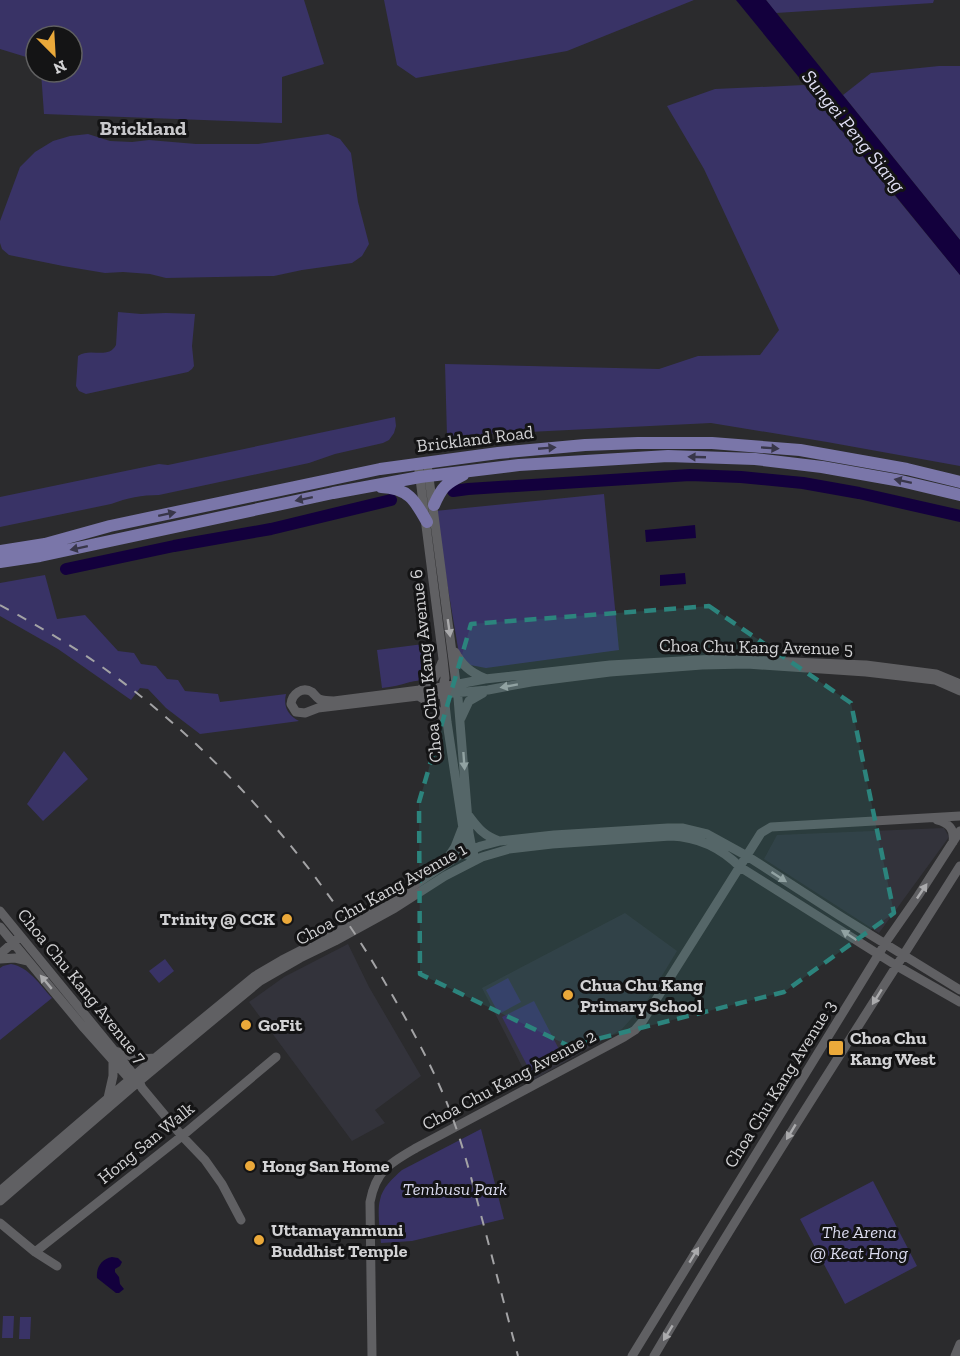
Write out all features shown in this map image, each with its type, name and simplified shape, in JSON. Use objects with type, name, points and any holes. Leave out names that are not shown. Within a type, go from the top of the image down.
[{"type":"main road","name":"Brickland Road","points":[[0,551],[45,544],[110,526],[380,469],[498,453],[585,445],[711,443],[800,450],[907,469],[960,482]]},
{"type":"main road","name":"Brickland Road","points":[[0,562],[50,554],[361,487],[425,476],[519,465],[668,456],[756,459],[822,467],[901,481],[960,495]]},
{"type":"main road","points":[[434,505],[448,482],[472,471]]},
{"type":"main road","points":[[361,487],[393,488],[403,491],[412,498],[427,522]]},
{"type":"street","name":"Choa Chu Kang Avenue 6","points":[[423,463],[427,522],[445,678],[447,722],[463,827],[473,861]]},
{"type":"street","name":"Choa Chu Kang Avenue 6","points":[[425,476],[434,505],[461,720],[469,816],[469,851]]},
{"type":"street","points":[[452,647],[463,666],[485,679]]},
{"type":"street","points":[[443,659],[430,683],[418,693],[318,708],[305,714],[296,712],[291,704],[293,697],[301,690],[309,691],[325,701],[418,693],[435,707],[447,722]]},
{"type":"street","name":"Choa Chu Kang Avenue 5","points":[[457,688],[488,690],[570,677],[716,659],[866,665],[936,674],[960,684]]},
{"type":"street","name":"Choa Chu Kang Avenue 5","points":[[418,693],[444,691],[485,679],[610,665],[682,664],[747,664],[843,670],[935,680],[960,691]]},
{"type":"street","points":[[461,720],[469,701],[488,690]]},
{"type":"street","points":[[469,816],[482,833],[500,841]]},
{"type":"street","name":"Choa Chu Kang Avenue 2","points":[[372,1356],[370,1202],[375,1183],[388,1165],[635,1030],[761,833],[771,827],[960,816]]},
{"type":"street","points":[[929,818],[951,826],[954,833],[953,843]]},
{"type":"street","points":[[442,867],[455,847],[463,827]]},
{"type":"street","name":"Choa Chu Kang Avenue 1","points":[[369,918],[381,907],[469,851],[500,841],[554,835],[682,828],[707,834],[747,856],[960,990]]},
{"type":"street","name":"Choa Chu Kang Avenue 3","points":[[632,1356],[885,944],[960,831]]},
{"type":"street","name":"Choa Chu Kang Avenue 1","points":[[0,1201],[136,1082],[260,981],[434,882],[473,861],[496,852],[532,846],[671,836],[686,837],[710,845],[740,867],[897,966],[960,1002]]},
{"type":"street","name":"Choa Chu Kang Avenue 3","points":[[654,1356],[797,1121],[960,866]]},
{"type":"street","points":[[423,879],[429,878],[434,882]]},
{"type":"street","name":"Choa Chu Kang Avenue 7","points":[[0,911],[11,938]]},
{"type":"street","name":"Choa Chu Kang Avenue 7","points":[[0,927],[205,1160],[222,1184],[241,1220]]},
{"type":"street","points":[[0,954],[11,938]]},
{"type":"street","name":"Choa Chu Kang Avenue 1","points":[[0,1191],[108,1098],[136,1082],[155,1058],[255,976],[282,960],[333,938]]},
{"type":"street","points":[[0,959],[15,958],[33,962]]},
{"type":"street","points":[[108,1098],[113,1076],[114,1055],[155,1058]]},
{"type":"street","name":"Hong San Walk","points":[[35,1252],[182,1136],[276,1057]]},
{"type":"street","points":[[0,1223],[35,1252],[57,1266]]},
{"type":"street","points":[[955,1356],[960,1344]]},
{"type":"highlighted area","points":[[709,606],[851,703],[894,913],[784,992],[569,1046],[420,974],[419,802],[471,624]]},
{"type":"shaded area","points":[[944,828],[949,837],[879,933],[764,859],[777,835]]},
{"type":"shaded area","name":"Chua Chu Kang Primary School","points":[[625,913],[677,951],[646,1002],[622,1029],[530,1082],[482,988]]},
{"type":"shaded area","points":[[348,944],[369,987],[421,1076],[375,1110],[385,1123],[352,1141],[249,1002],[284,977]]},
{"type":"green space","points":[[0,0],[304,0],[324,64],[282,77],[282,123],[44,114],[42,84],[84,84],[84,24],[24,24],[24,56],[0,49]]},
{"type":"green space","points":[[384,0],[694,0],[567,51],[416,78],[397,65]]},
{"type":"green space","points":[[766,0],[934,0],[933,3],[776,13]]},
{"type":"green space","points":[[960,66],[960,240],[843,95],[871,73]]},
{"type":"green space","points":[[804,85],[960,275],[960,466],[711,423],[447,436],[445,364],[659,369],[698,356],[760,355],[779,330],[704,169],[667,106],[715,89]]},
{"type":"green space","points":[[88,134],[110,141],[258,144],[328,134],[340,139],[351,153],[358,202],[369,244],[362,256],[352,263],[274,276],[166,278],[150,274],[105,273],[9,255],[2,249],[0,243],[0,221],[20,167],[35,152],[53,141]]},
{"type":"green space","points":[[118,312],[195,314],[192,346],[194,366],[192,369],[188,372],[86,394],[79,391],[76,386],[78,356],[88,353],[104,353],[113,349],[116,345]]},
{"type":"green space","points":[[395,417],[394,433],[389,440],[383,443],[335,454],[309,463],[159,495],[135,497],[0,527],[0,497],[159,464],[168,465]]},
{"type":"green space","points":[[604,494],[619,650],[486,668],[470,665],[459,654],[435,511]]},
{"type":"green space","points":[[45,575],[57,619],[85,615],[118,651],[134,653],[141,664],[156,666],[167,679],[178,680],[185,691],[218,694],[220,702],[286,694],[287,710],[299,721],[200,734],[166,708],[148,689],[140,688],[131,700],[58,649],[0,616],[0,583]]},
{"type":"green space","points":[[431,643],[433,665],[430,675],[421,680],[382,688],[377,650]]},
{"type":"green space","points":[[64,751],[88,779],[43,821],[27,804]]},
{"type":"green space","points":[[165,959],[174,971],[159,983],[149,971]]},
{"type":"green space","points":[[11,964],[29,973],[52,998],[0,1040],[0,968]]},
{"type":"green space","points":[[508,978],[521,1002],[499,1014],[486,990]]},
{"type":"green space","points":[[534,1001],[563,1057],[531,1073],[502,1017]]},
{"type":"green space","name":"Tembusu Park","points":[[481,1129],[504,1219],[412,1241],[381,1243],[379,1204],[388,1184],[402,1170]]},
{"type":"green space","name":"The Arena @ Keat Hong","points":[[873,1181],[917,1266],[845,1304],[800,1219]]},
{"type":"green space","points":[[3,1316],[14,1316],[13,1338],[2,1338]]},
{"type":"green space","points":[[20,1317],[31,1317],[30,1339],[19,1339]]},
{"type":"water","name":"Sungei Peng Siang","points":[[736,0],[766,0],[960,240],[960,275]]},
{"type":"water","points":[[695,525],[696,538],[646,542],[645,530]]},
{"type":"water","points":[[685,573],[686,584],[660,586],[660,575]]},
{"type":"water","points":[[112,1257],[122,1262],[115,1269],[124,1289],[119,1293],[97,1278],[100,1264]]},
{"type":"waterway","points":[[453,491],[690,475],[741,477],[803,483],[960,516]]},
{"type":"waterway","points":[[66,569],[174,546],[271,529],[391,500]]},
{"type":"railway","points":[[0,605],[105,669],[188,737],[263,813],[329,896],[395,1000],[444,1096],[466,1160],[518,1356]]},
{"type":"place","name":"Trinity @ CCK","points":[[287,919]]},
{"type":"place","name":"Chua Chu Kang Primary School","points":[[568,995]]},
{"type":"place","name":"GoFit","points":[[246,1025]]},
{"type":"place","name":"Choa Chu Kang West","points":[[836,1048]]},
{"type":"place","name":"Hong San Home","points":[[250,1166]]},
{"type":"place","name":"Uttamayanmuni Buddhist Temple","points":[[259,1240]]},
{"type":"district","name":"Brickland","points":[[143,128]]}]
